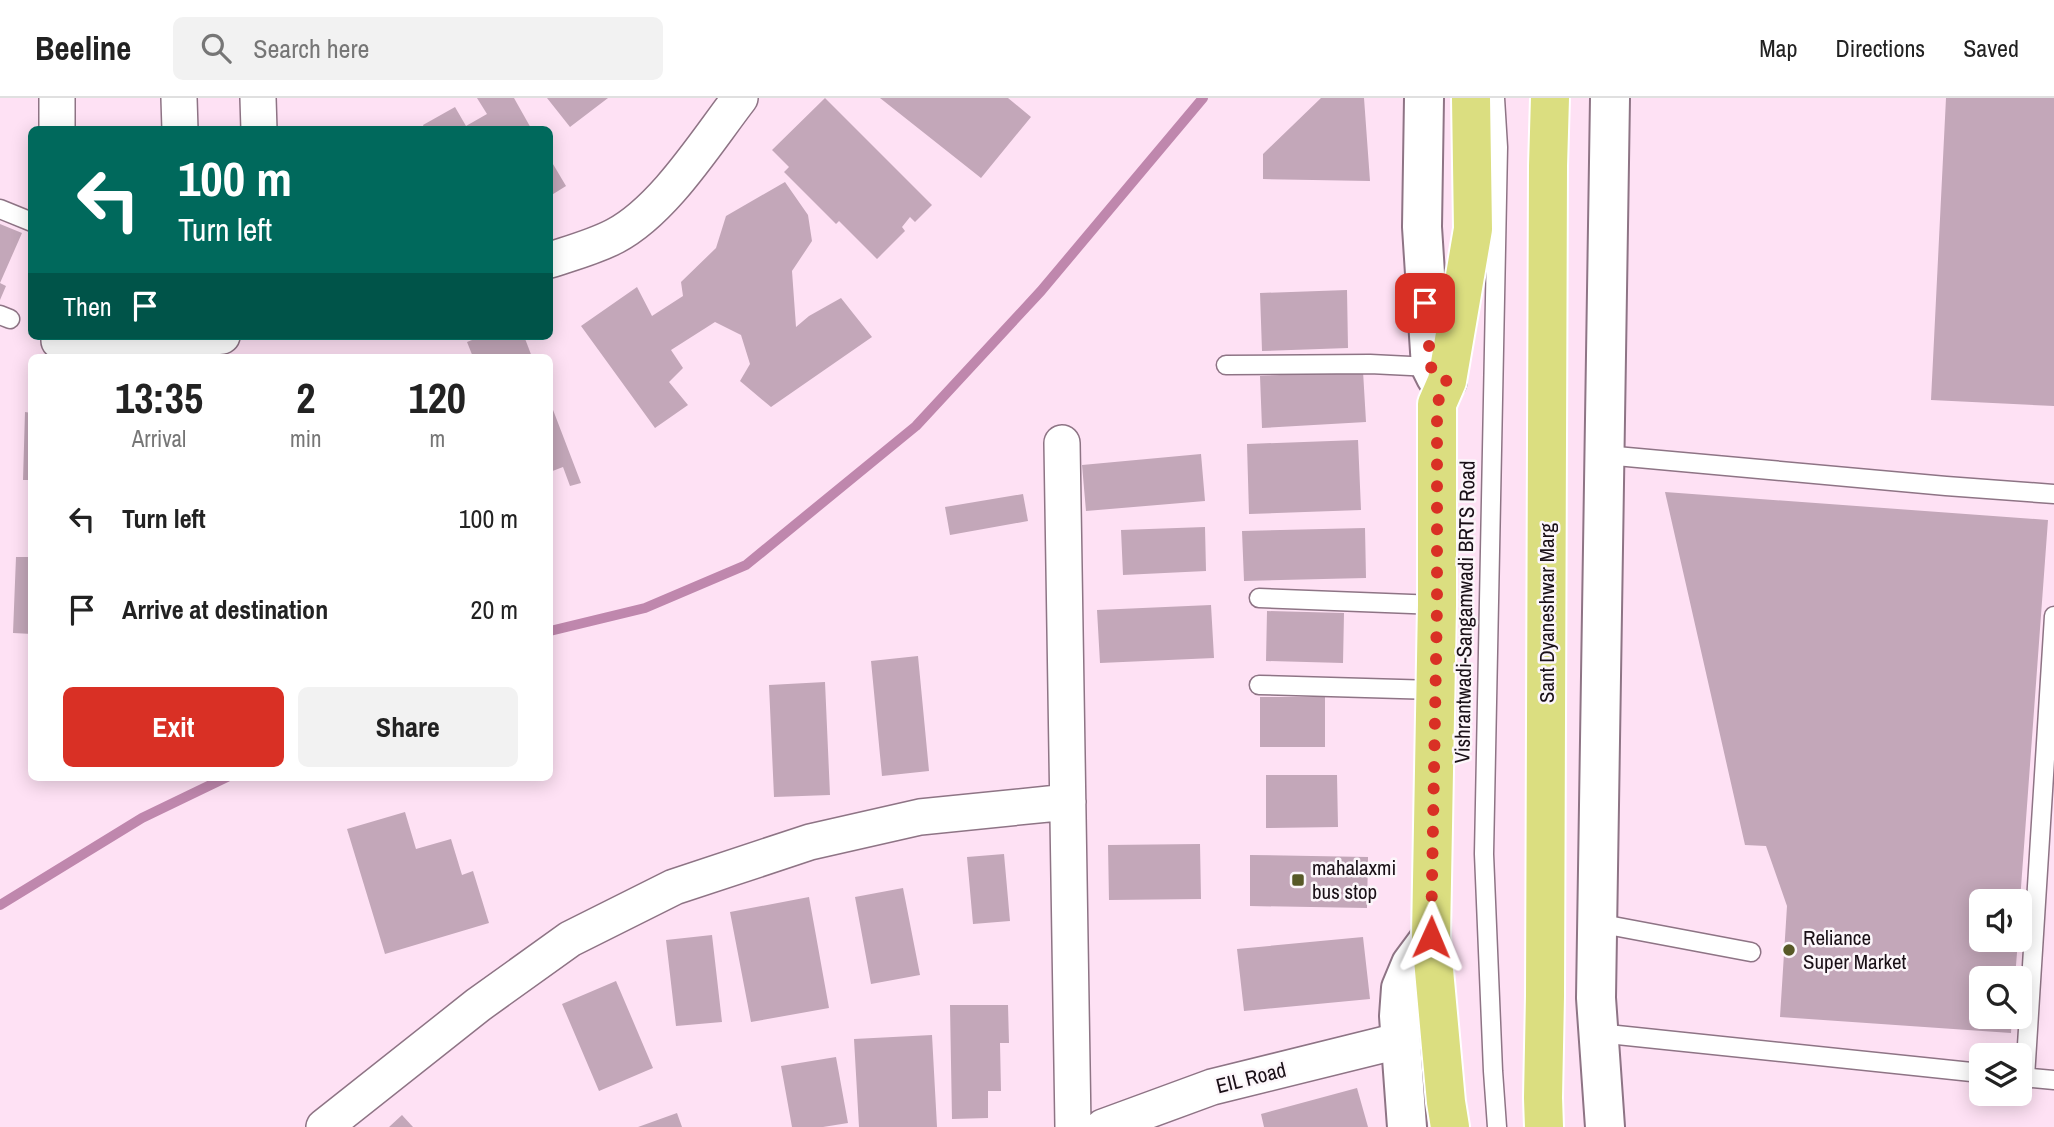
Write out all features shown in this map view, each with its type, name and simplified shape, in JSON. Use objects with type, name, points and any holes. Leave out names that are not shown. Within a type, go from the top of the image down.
[{"type":"main road","points":[[1450,1127],[1431,937],[1437,605],[1437,404],[1439,374],[1473,229],[1471,98]]},
{"type":"main road","name":"Sant Dyaneshwar Marg","points":[[1544,1127],[1550,98]]},
{"type":"street","points":[[57,98],[57,126]]},
{"type":"street","points":[[179,98],[180,126]]},
{"type":"street","points":[[258,98],[259,126]]},
{"type":"street","points":[[553,259],[615,236],[644,216],[675,183],[740,98]]},
{"type":"street","points":[[1424,98],[1422,227],[1439,374]]},
{"type":"street","points":[[1605,1127],[1596,998],[1610,98]]},
{"type":"street","points":[[59,340],[96,340]]},
{"type":"street","points":[[1062,443],[1073,1127]]},
{"type":"street","points":[[324,1127],[478,1005],[570,939],[674,887],[810,842],[920,817],[1068,802]]},
{"type":"street","points":[[1407,1127],[1399,1016],[1401,988],[1411,964],[1431,937]]},
{"type":"street","name":"EIL Road","points":[[1103,1127],[1212,1087],[1402,1040]]},
{"type":"lane","name":"Vishrantwadi-Sangamwadi BRTS Road","points":[[1495,98],[1498,147],[1483,854],[1497,1127]]},
{"type":"lane","points":[[0,209],[28,220]]},
{"type":"lane","points":[[1226,365],[1370,364],[1439,374]]},
{"type":"lane","points":[[1605,454],[2054,494]]},
{"type":"lane","points":[[1259,597],[1437,605]]},
{"type":"lane","points":[[2024,1043],[2054,615]]},
{"type":"lane","points":[[1259,685],[1435,690]]},
{"type":"lane","points":[[1597,923],[1751,952]]},
{"type":"lane","points":[[1598,1033],[1969,1072]]},
{"type":"lane","points":[[2032,1078],[2054,1080]]},
{"type":"building","points":[[477,98],[514,98],[530,126],[466,126],[487,114]]},
{"type":"building","points":[[547,98],[608,98],[570,127]]},
{"type":"building","points":[[825,98],[932,205],[915,222],[910,217],[902,227],[905,231],[877,259],[839,221],[836,224],[784,172],[789,167],[772,150]]},
{"type":"building","points":[[880,98],[1008,98],[1031,117],[981,178]]},
{"type":"building","points":[[1321,98],[1364,98],[1370,181],[1263,179],[1263,154]]},
{"type":"building","points":[[1946,98],[2054,98],[2054,406],[1931,400]]},
{"type":"building","points":[[455,107],[466,126],[423,126],[423,125]]},
{"type":"building","points":[[553,164],[566,186],[553,194]]},
{"type":"building","points":[[785,182],[808,215],[812,241],[792,271],[796,327],[809,316],[841,298],[872,337],[771,407],[740,381],[750,364],[741,335],[715,322],[671,350],[683,368],[669,382],[688,405],[655,428],[581,326],[637,287],[652,316],[683,296],[681,282],[716,248],[726,216]]},
{"type":"building","points":[[0,224],[22,233],[0,283]]},
{"type":"building","points":[[0,283],[6,286],[0,300]]},
{"type":"building","points":[[1347,290],[1348,348],[1262,351],[1260,293]]},
{"type":"building","points":[[526,340],[531,354],[472,354],[467,342]]},
{"type":"building","points":[[1363,371],[1366,422],[1262,428],[1260,376]]},
{"type":"building","points":[[553,410],[581,483],[570,486],[563,467],[553,471]]},
{"type":"building","points":[[25,412],[28,412],[28,480],[23,480]]},
{"type":"building","points":[[1358,440],[1361,510],[1249,514],[1247,444]]},
{"type":"building","points":[[1201,454],[1205,501],[1086,511],[1082,465]]},
{"type":"building","points":[[1665,492],[2048,520],[2021,889],[1969,889],[1969,952],[2017,952],[2016,966],[1969,966],[1969,1029],[2011,1029],[2011,1033],[1780,1017],[1787,906],[1766,846],[1745,845]]},
{"type":"building","points":[[1023,494],[1028,521],[950,535],[945,507]]},
{"type":"building","points":[[1205,527],[1206,571],[1123,575],[1121,530]]},
{"type":"building","points":[[1365,528],[1366,578],[1244,581],[1242,531]]},
{"type":"building","points":[[16,557],[28,557],[28,634],[13,633]]},
{"type":"building","points":[[1211,605],[1214,658],[1100,663],[1097,610]]},
{"type":"building","points":[[1267,611],[1344,613],[1343,663],[1266,661]]},
{"type":"building","points":[[918,656],[929,771],[882,776],[871,661]]},
{"type":"building","points":[[825,682],[830,795],[774,797],[769,685]]},
{"type":"building","points":[[1260,697],[1325,697],[1325,747],[1260,747]]},
{"type":"building","points":[[1266,775],[1337,775],[1338,827],[1266,828]]},
{"type":"building","points":[[405,812],[416,849],[451,839],[462,875],[473,871],[489,923],[385,954],[347,829]]},
{"type":"building","points":[[1200,844],[1201,899],[1109,900],[1108,845]]},
{"type":"building","points":[[1004,854],[1010,921],[973,924],[967,857]]},
{"type":"building","points":[[1250,855],[1368,857],[1367,908],[1250,906]]},
{"type":"building","points":[[903,888],[920,975],[871,984],[855,897]]},
{"type":"building","points":[[809,897],[829,1008],[751,1022],[730,912]]},
{"type":"building","points":[[712,935],[722,1022],[676,1026],[666,940]]},
{"type":"building","points":[[1363,937],[1370,999],[1244,1011],[1237,949]]},
{"type":"building","points":[[616,981],[653,1068],[599,1091],[562,1004]]},
{"type":"building","points":[[950,1005],[1008,1005],[1009,1043],[1000,1043],[1001,1091],[988,1091],[988,1118],[952,1119]]},
{"type":"building","points":[[932,1035],[937,1127],[859,1127],[854,1039]]},
{"type":"building","points":[[836,1057],[848,1123],[823,1127],[792,1127],[781,1066]]},
{"type":"building","points":[[1357,1088],[1368,1127],[1264,1127],[1261,1114]]},
{"type":"building","points":[[677,1113],[682,1127],[638,1127]]},
{"type":"building","points":[[402,1115],[413,1127],[389,1127]]},
{"type":"waterway","points":[[553,630],[645,608],[746,565],[916,426],[1041,291],[1203,98]]},
{"type":"waterway","points":[[0,905],[142,818],[219,781]]},
{"type":"place","name":"mahalaxmi bus stop","points":[[1298,880]]},
{"type":"place","name":"Reliance Super Market","points":[[1789,950]]},
{"type":"route","points":[[1425,303],[1431,367],[1436,377],[1447,381],[1437,404],[1437,605],[1431,937]]}]
